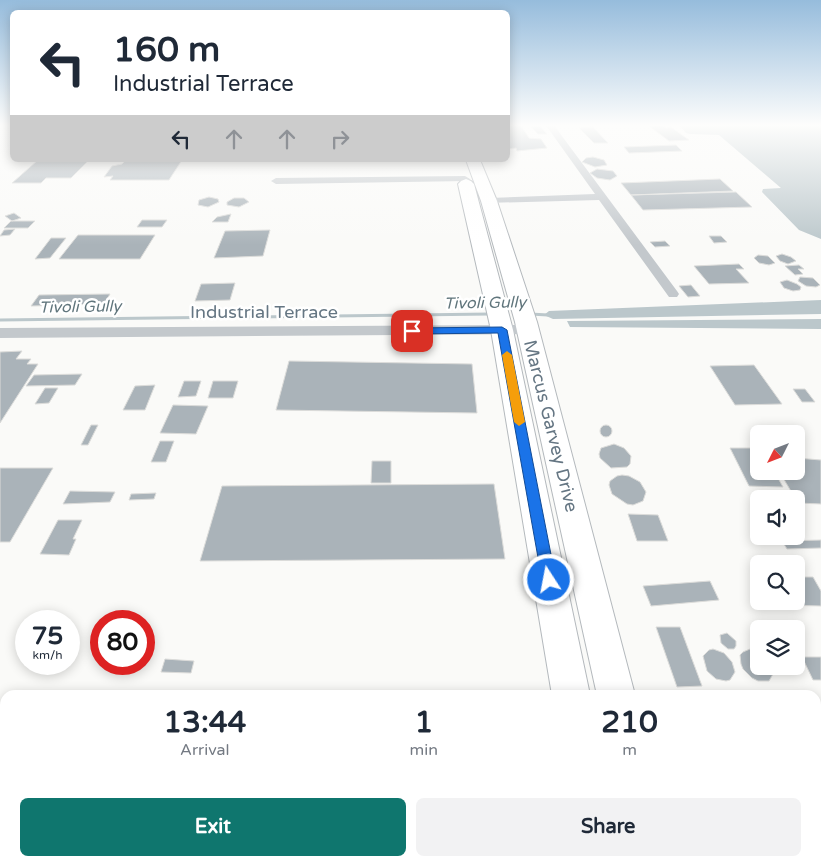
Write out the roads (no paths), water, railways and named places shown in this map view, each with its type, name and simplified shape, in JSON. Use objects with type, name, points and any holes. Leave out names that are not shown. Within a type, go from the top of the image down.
[{"type":"highway","name":"Marcus Garvey Drive","points":[[466,169],[489,201],[512,319],[570,690]]},
{"type":"highway","name":"Marcus Garvey Drive","points":[[466,169],[512,319],[615,690]]},
{"type":"street","points":[[578,164],[674,294]]},
{"type":"street","points":[[276,181],[466,169]]},
{"type":"street","points":[[489,201],[602,197]]},
{"type":"street","name":"Industrial Terrace","points":[[0,334],[512,319]]},
{"type":"waterway","name":"Tivoli Gully","points":[[0,320],[490,314]]},
{"type":"waterway","name":"Tivoli Gully","points":[[530,314],[548,315]]}]
